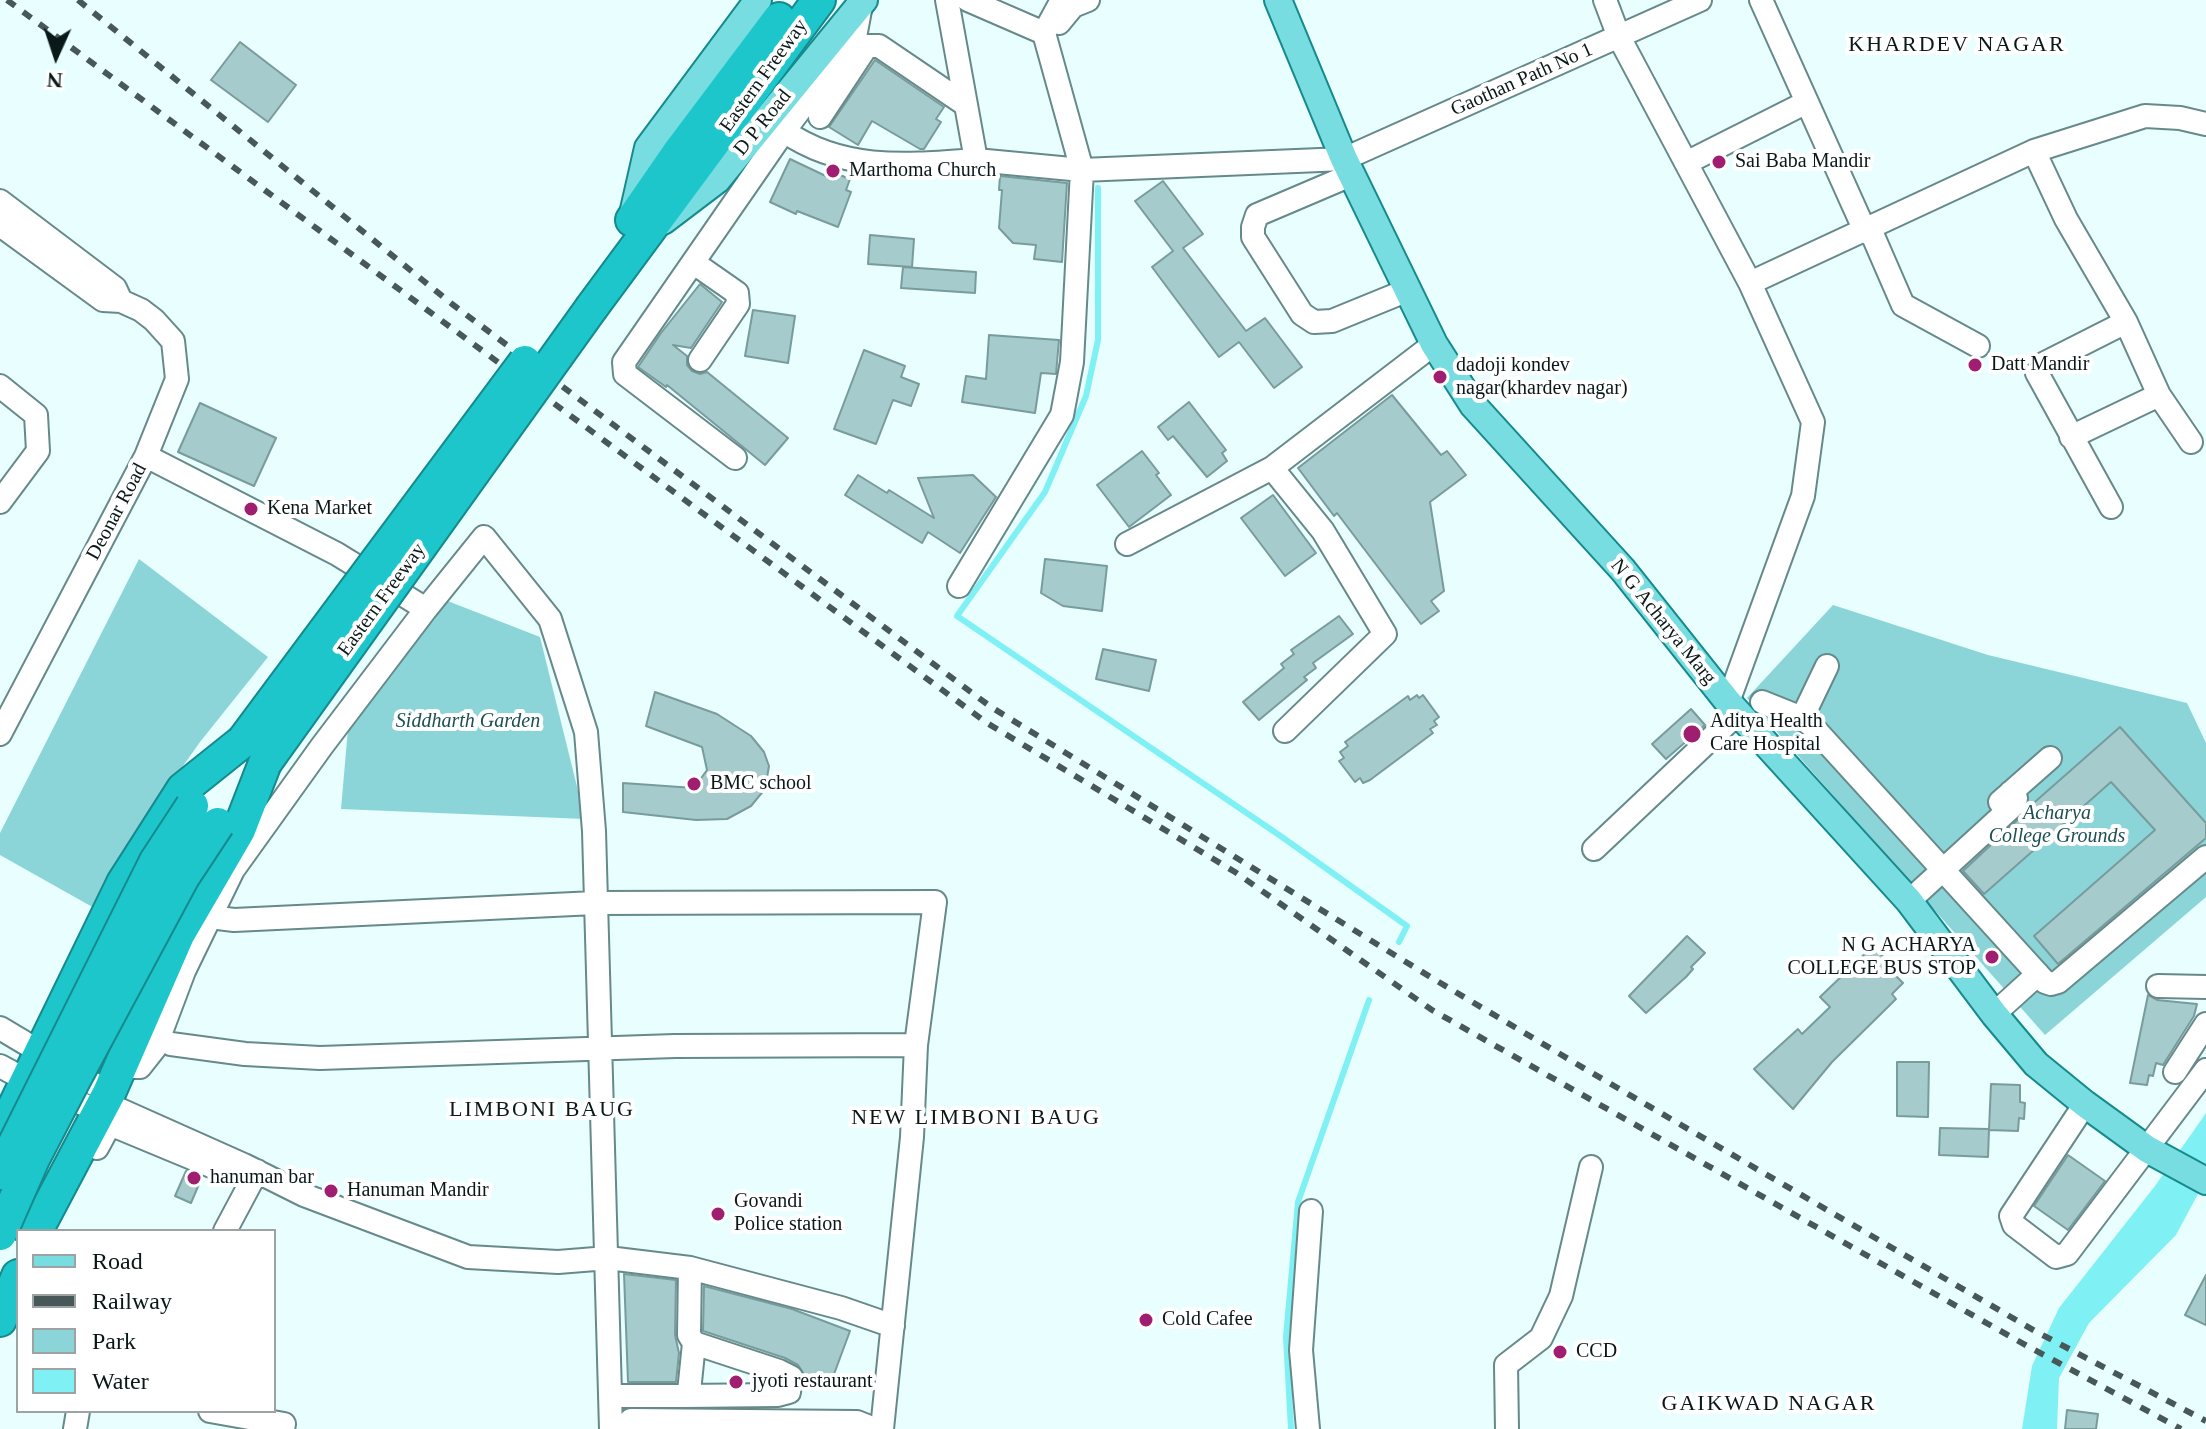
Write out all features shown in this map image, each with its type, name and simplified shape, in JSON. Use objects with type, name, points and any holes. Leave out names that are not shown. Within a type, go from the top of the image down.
[{"type":"highway","name":"Eastern Freeway","points":[[0,1173],[156,861],[205,815],[254,752],[640,227],[793,0]]},
{"type":"highway","name":"Eastern Freeway","points":[[688,160],[819,0]]},
{"type":"highway","points":[[0,1136],[13,1073],[43,1051],[123,883],[183,789],[254,752]]},
{"type":"highway","points":[[37,1229],[112,1102],[178,935],[239,830],[254,752]]},
{"type":"highway","name":"Eastern Freeway","points":[[0,1234],[33,1159],[183,877],[205,815]]},
{"type":"highway","points":[[0,1320],[16,1281]]},
{"type":"main road","points":[[640,227],[648,148],[758,0]]},
{"type":"main road","name":"N G Acharya Marg","points":[[1278,0],[1348,167],[1434,344],[1473,405],[1743,706],[1909,901],[1994,1014],[2036,1064],[2085,1104],[2156,1154],[2206,1181]]},
{"type":"main road","name":"D P Road","points":[[640,227],[717,180],[862,3]]},
{"type":"street","points":[[947,0],[976,160]]},
{"type":"street","points":[[968,0],[1044,33]]},
{"type":"street","points":[[1062,0],[1044,33],[1088,170]]},
{"type":"street","points":[[959,586],[1062,415],[1072,362],[1088,170],[1055,35],[1062,17],[1073,6],[1088,0]]},
{"type":"street","points":[[1594,849],[1743,706],[1803,496],[1813,422],[1750,283],[1619,37],[1605,0]]},
{"type":"street","name":"Gaothan Path No 1","points":[[1408,290],[1332,321],[1314,322],[1302,314],[1253,237],[1257,215],[1348,167],[1700,0]]},
{"type":"street","points":[[1761,0],[1903,305],[1978,346]]},
{"type":"street","points":[[735,458],[625,374],[624,362],[784,131],[855,37],[862,3]]},
{"type":"street","points":[[820,117],[867,46],[879,46],[966,105]]},
{"type":"street","points":[[1686,163],[1807,102]]},
{"type":"street","points":[[1750,283],[1869,234],[2034,151],[2145,116],[2180,118],[2206,124]]},
{"type":"street","points":[[784,131],[838,158],[906,166],[976,160],[1088,170],[1157,159],[1348,167]]},
{"type":"street","points":[[2034,151],[2066,219],[2126,322],[2159,395],[2191,442]]},
{"type":"street","name":"Deonar Road","points":[[0,201],[65,261]]},
{"type":"street","name":"Deonar Road","points":[[0,225],[115,288],[121,301],[148,315],[173,341],[177,379],[146,456],[0,734]]},
{"type":"street","points":[[694,263],[737,293],[738,304],[700,360]]},
{"type":"street","points":[[2111,507],[2038,379],[2039,369],[2126,322]]},
{"type":"street","points":[[1127,544],[1272,468],[1434,344]]},
{"type":"street","points":[[0,386],[36,415],[38,451],[0,502]]},
{"type":"street","points":[[2071,437],[2159,395]]},
{"type":"street","points":[[146,456],[337,554],[426,609]]},
{"type":"street","points":[[1272,468],[1323,531],[1385,634],[1285,731]]},
{"type":"street","points":[[77,1184],[112,1102],[152,1054],[184,971],[233,870],[322,746],[484,537],[550,619],[586,732],[594,831],[611,1429]]},
{"type":"street","points":[[1802,718],[1827,666]]},
{"type":"street","points":[[1743,706],[1802,718],[2045,982],[2058,982],[2206,857]]},
{"type":"street","points":[[1909,901],[1939,864],[2015,804],[2016,798],[2011,792],[2050,758]]},
{"type":"street","points":[[210,917],[234,920],[595,903],[935,902],[916,1045],[912,1137],[893,1326],[880,1384],[870,1406]]},
{"type":"street","points":[[1994,1014],[2038,974]]},
{"type":"street","points":[[2158,986],[2206,987]]},
{"type":"street","points":[[2175,1072],[2206,1024]]},
{"type":"street","points":[[0,1028],[43,1051],[112,1102],[253,1177],[468,1257],[558,1262],[608,1258],[690,1268],[841,1308],[893,1326]]},
{"type":"street","points":[[171,1044],[245,1054],[320,1058],[675,1046],[916,1045]]},
{"type":"street","points":[[2085,1104],[2011,1216],[2014,1225],[2056,1257],[2067,1254],[2156,1154],[2206,1070]]},
{"type":"street","points":[[13,1073],[112,1102]]},
{"type":"street","points":[[1507,1429],[1506,1365],[1541,1338],[1561,1296],[1591,1167]]},
{"type":"street","points":[[226,1229],[253,1177]]},
{"type":"street","points":[[1308,1429],[1301,1350],[1311,1211]]},
{"type":"street","points":[[683,1396],[691,1386],[694,1343],[689,1335],[690,1268]]},
{"type":"street","points":[[855,1327],[882,1338],[882,1429]]},
{"type":"street","points":[[611,1396],[778,1395],[789,1392],[791,1377],[694,1343]]},
{"type":"street","points":[[729,1395],[735,1356]]},
{"type":"street","points":[[221,1413],[284,1424],[283,1429]]},
{"type":"street","points":[[627,1429],[631,1420],[857,1422],[867,1426],[867,1429]]},
{"type":"green space","points":[[139,559],[268,657],[200,742],[141,825],[96,909],[0,855],[0,833]]},
{"type":"green space","name":"Siddharth Garden","points":[[445,600],[540,637],[585,819],[341,809],[348,729]]},
{"type":"green space","name":"Acharya College Grounds","points":[[1833,605],[1988,655],[2187,703],[2206,743],[2206,897],[2045,1035],[1747,698]]},
{"type":"water","points":[[2206,1113],[2206,1179],[2176,1235],[2089,1323],[2059,1378],[2057,1429],[2022,1429],[2032,1366],[2059,1308],[2155,1186]]},
{"type":"building","points":[[240,42],[296,85],[268,122],[211,80]]},
{"type":"building","points":[[875,60],[944,107],[936,119],[941,122],[924,149],[872,121],[858,145],[829,127]]},
{"type":"building","points":[[790,159],[830,178],[832,172],[850,179],[846,190],[851,192],[838,227],[770,202]]},
{"type":"building","points":[[1000,176],[1067,183],[1062,262],[1034,259],[1036,245],[1013,243],[999,228]]},
{"type":"building","points":[[1163,181],[1203,234],[1183,248],[1246,331],[1265,318],[1302,367],[1274,388],[1239,342],[1219,357],[1152,267],[1173,251],[1135,201]]},
{"type":"building","points":[[870,235],[914,239],[912,267],[868,264]]},
{"type":"building","points":[[903,267],[976,272],[975,293],[901,288]]},
{"type":"building","points":[[700,284],[722,302],[691,348],[673,345],[687,356],[687,365],[692,371],[700,374],[707,372],[788,438],[765,465],[667,385],[638,367]]},
{"type":"building","points":[[753,310],[795,316],[788,363],[745,356]]},
{"type":"building","points":[[989,335],[1059,340],[1056,374],[1041,373],[1035,413],[962,402],[966,376],[986,379]]},
{"type":"building","points":[[864,350],[905,366],[901,377],[919,384],[911,406],[893,400],[876,444],[834,429]]},
{"type":"building","points":[[1392,395],[1441,455],[1447,451],[1466,475],[1430,502],[1444,591],[1431,601],[1439,611],[1421,624],[1337,513],[1334,516],[1298,468]]},
{"type":"building","points":[[1189,402],[1226,450],[1222,453],[1227,461],[1207,477],[1173,436],[1168,440],[1158,427]]},
{"type":"building","points":[[200,403],[276,438],[254,486],[178,452]]},
{"type":"building","points":[[1142,451],[1171,495],[1129,527],[1097,485]]},
{"type":"building","points":[[858,475],[934,518],[918,478],[973,475],[996,497],[960,553],[928,532],[922,543],[845,495]]},
{"type":"building","points":[[1273,495],[1316,553],[1285,576],[1241,518]]},
{"type":"building","points":[[1045,559],[1107,566],[1102,611],[1063,606],[1041,593]]},
{"type":"building","points":[[1339,616],[1353,634],[1313,663],[1316,668],[1304,677],[1307,680],[1259,720],[1243,702],[1284,668],[1281,664],[1294,654],[1291,650]]},
{"type":"building","points":[[1103,649],[1156,660],[1149,691],[1096,679]]},
{"type":"building","points":[[655,692],[717,714],[751,736],[764,752],[769,766],[765,789],[751,806],[727,819],[696,820],[623,812],[623,783],[694,788],[707,770],[702,747],[646,726]]},
{"type":"building","points":[[1417,695],[1419,698],[1423,695],[1439,717],[1434,721],[1437,725],[1430,729],[1433,733],[1370,780],[1363,783],[1360,778],[1355,782],[1339,761],[1344,758],[1340,752],[1348,746],[1345,742],[1408,696],[1410,700]]},
{"type":"building","points":[[1691,709],[1705,725],[1666,759],[1652,744]]},
{"type":"building","points":[[2120,727],[2206,823],[2206,838],[2058,964],[2034,936],[2155,830],[2111,782],[1984,894],[1963,871],[2028,808]]},
{"type":"building","points":[[1687,936],[1705,953],[1686,977],[1646,1013],[1629,996]]},
{"type":"building","points":[[1873,946],[1886,960],[1883,963],[1903,983],[1892,994],[1896,999],[1832,1062],[1793,1109],[1754,1069],[1798,1029],[1802,1034],[1830,1007],[1820,997]]},
{"type":"building","points":[[2148,995],[2157,1000],[2197,1004],[2194,1016],[2163,1065],[2156,1063],[2147,1085],[2130,1083]]},
{"type":"building","points":[[1897,1062],[1929,1062],[1928,1117],[1897,1116]]},
{"type":"building","points":[[1991,1084],[2020,1085],[2020,1102],[2025,1103],[2024,1119],[2019,1118],[2018,1131],[1989,1130],[1988,1157],[1939,1155],[1940,1128],[1989,1129]]},
{"type":"building","points":[[2068,1155],[2105,1181],[2068,1230],[2034,1206]]},
{"type":"building","points":[[186,1171],[202,1177],[191,1203],[175,1196]]},
{"type":"building","points":[[624,1274],[676,1280],[675,1335],[679,1353],[676,1382],[628,1382]]},
{"type":"building","points":[[2206,1275],[2206,1325],[2185,1315]]},
{"type":"building","points":[[704,1286],[792,1309],[850,1331],[830,1385],[805,1376],[798,1365],[785,1358],[703,1331]]},
{"type":"building","points":[[2067,1410],[2098,1414],[2096,1429],[2065,1429]]},
{"type":"waterway","points":[[1098,188],[1098,340],[1086,396],[1045,492],[957,616],[1407,926],[1399,942]]},
{"type":"waterway","points":[[1291,1429],[1286,1337],[1298,1202],[1369,1000]]},
{"type":"railway","points":[[7,0],[987,723],[1235,872],[1432,1010],[2029,1347],[2181,1429]]},
{"type":"railway","points":[[78,0],[452,304],[991,707],[1592,1073],[2035,1331],[2206,1421]]},
{"type":"place","name":"Sai Baba Mandir","points":[[1719,162]]},
{"type":"place","name":"Marthoma Church","points":[[833,171]]},
{"type":"place","name":"Datt Mandir","points":[[1975,365]]},
{"type":"place","name":"dadoji kondev nagar(khardev nagar)","points":[[1440,377]]},
{"type":"place","name":"Kena Market","points":[[251,509]]},
{"type":"place","name":"Aditya Health Care Hospital","points":[[1692,734]]},
{"type":"place","name":"BMC school","points":[[694,784]]},
{"type":"place","name":"N G ACHARYA COLLEGE BUS STOP","points":[[1992,957]]},
{"type":"place","name":"hanuman bar","points":[[194,1178]]},
{"type":"place","name":"Hanuman Mandir","points":[[331,1191]]},
{"type":"place","name":"Govandi Police station","points":[[718,1214]]},
{"type":"place","name":"Cold Cafee","points":[[1146,1320]]},
{"type":"place","name":"CCD","points":[[1560,1352]]},
{"type":"place","name":"jyoti restaurant","points":[[736,1382]]},
{"type":"district","name":"KHARDEV NAGAR","points":[[1957,45]]},
{"type":"district","name":"LIMBONI BAUG","points":[[542,1110]]},
{"type":"district","name":"NEW LIMBONI BAUG","points":[[976,1118]]},
{"type":"district","name":"GAIKWAD NAGAR","points":[[1769,1404]]}]
